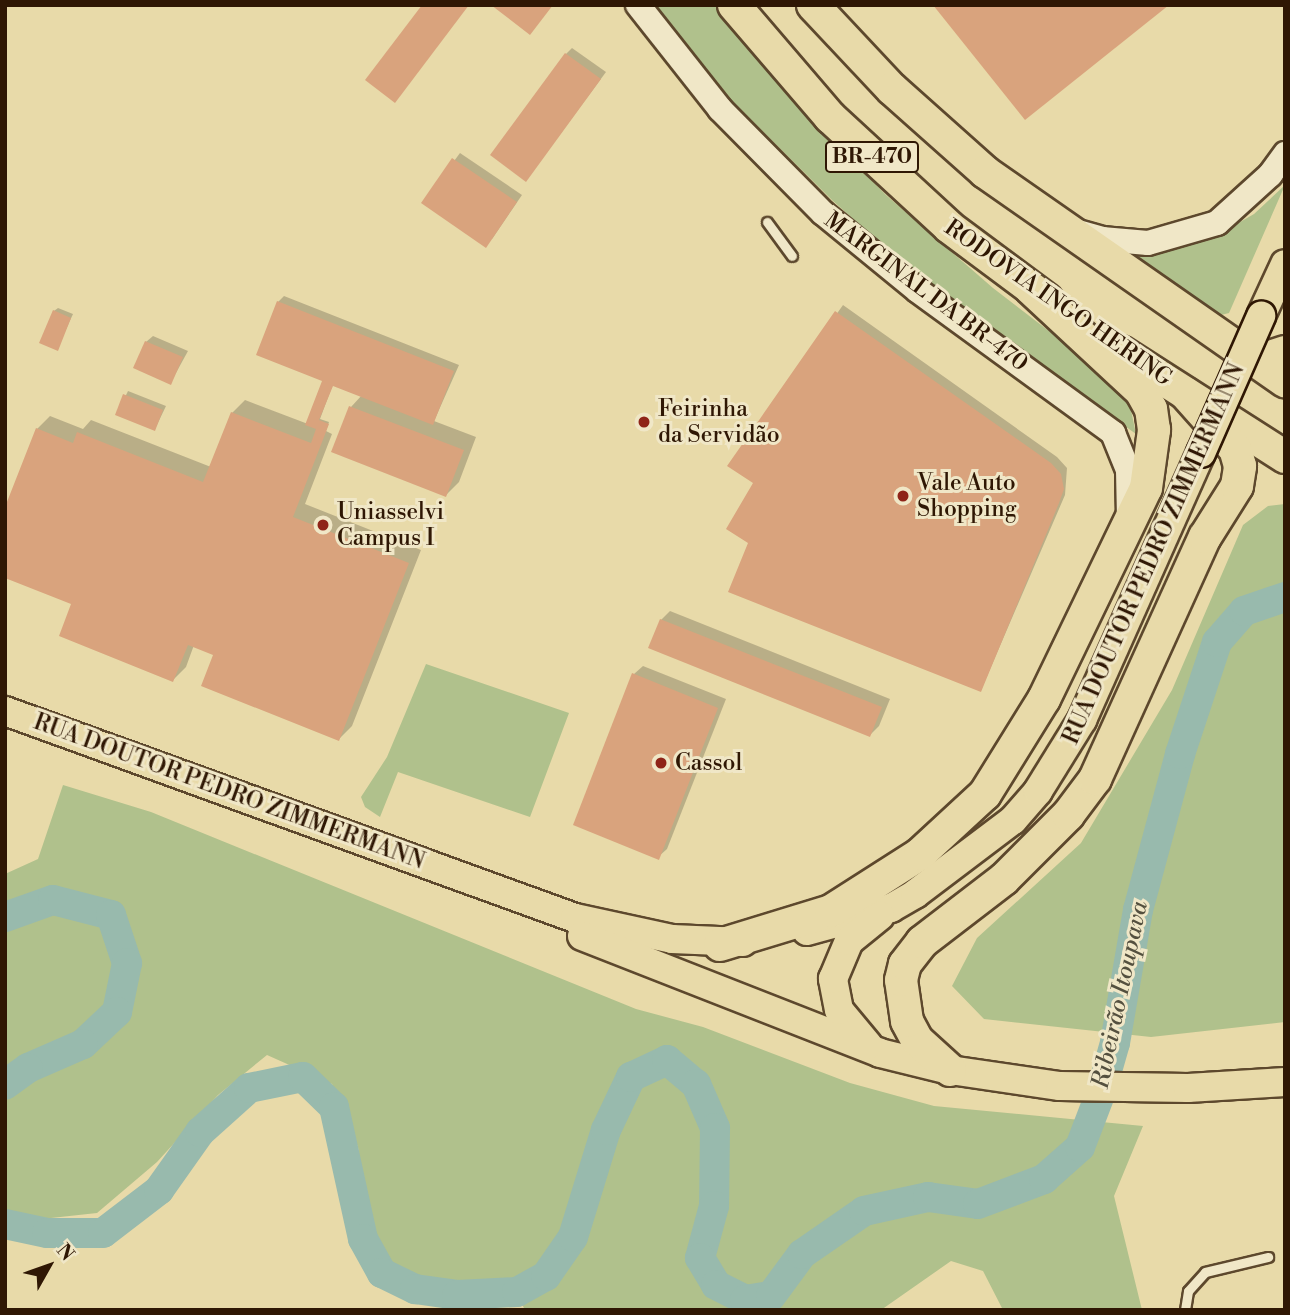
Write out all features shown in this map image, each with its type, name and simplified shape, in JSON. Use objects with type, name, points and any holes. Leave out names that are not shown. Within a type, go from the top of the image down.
[{"type":"highway","name":"RODOVIA INGO HERING","points":[[734,5],[830,117],[949,227],[1030,288],[1186,394],[1285,457]]},
{"type":"highway","points":[[813,5],[937,132],[1061,228],[1271,355],[1285,381]]},
{"type":"highway","points":[[720,944],[831,911],[888,877],[954,825],[985,794],[1024,735],[1152,471],[1151,409],[1141,391],[1030,288]]},
{"type":"highway","points":[[950,1070],[924,1048],[907,1021],[901,980],[905,964],[922,942],[1004,879],[1068,815],[1095,779],[1205,537],[1237,486],[1240,466],[1235,449],[1186,394]]},
{"type":"main road","name":"RUA DOUTOR PEDRO ZIMMERMANN","points":[[5,712],[453,873],[627,932],[720,944],[797,934],[891,908],[954,869],[1013,820],[1038,791],[1082,720],[1285,264]]},
{"type":"main road","name":"RUA DOUTOR PEDRO ZIMMERMANN","points":[[453,873],[572,932],[880,1053],[950,1070],[1060,1086],[1188,1088],[1285,1082]]},
{"type":"main road","points":[[880,1053],[849,1026],[839,1010],[833,979],[849,942],[891,908]]},
{"type":"street","name":"MARGINAL DA BR-470","points":[[638,5],[720,109],[823,213],[917,290],[1105,426],[1122,448],[1128,470],[1129,519]]},
{"type":"street","points":[[1061,228],[1102,239],[1147,243],[1189,233],[1217,223],[1241,205],[1285,154]]},
{"type":"lane","points":[[767,222],[792,256]]},
{"type":"lane","points":[[1185,1310],[1188,1290],[1205,1272],[1268,1257]]},
{"type":"green space","points":[[654,5],[715,5],[820,128],[886,195],[993,288],[1127,391],[1136,434],[923,281],[833,201],[731,100]]},
{"type":"green space","points":[[1285,185],[1229,313],[1213,317],[1108,251],[1159,252],[1209,240],[1254,214]]},
{"type":"green space","points":[[1285,504],[1285,1022],[1151,1037],[984,1019],[952,986],[977,938],[1081,843],[1172,690],[1243,525],[1268,506]]},
{"type":"green space","points":[[426,664],[569,713],[530,817],[398,772],[380,817],[365,807],[361,797],[387,757]]},
{"type":"green space","points":[[63,785],[151,812],[636,1009],[703,1027],[850,1083],[934,1106],[1143,1126],[1114,1196],[1142,1310],[1003,1310],[983,1271],[951,1261],[881,1310],[525,1310],[509,1279],[496,1285],[434,1289],[405,1277],[383,1255],[368,1225],[358,1147],[332,1084],[267,1055],[218,1095],[157,1162],[97,1213],[5,1223],[5,874],[38,859]]},
{"type":"building","points":[[422,5],[469,5],[395,103],[365,80]]},
{"type":"building","points":[[491,5],[553,5],[530,35]]},
{"type":"building","points":[[933,5],[1169,5],[1025,120]]},
{"type":"building","points":[[565,53],[601,79],[526,182],[490,155]]},
{"type":"building","points":[[452,158],[517,202],[486,248],[421,203]]},
{"type":"building","points":[[277,301],[454,371],[433,425],[333,386],[319,420],[329,424],[293,517],[409,563],[339,741],[201,686],[213,655],[188,645],[173,682],[59,636],[71,604],[5,578],[5,507],[36,428],[73,443],[77,432],[203,482],[231,412],[311,443],[316,429],[305,425],[322,381],[256,355]]},
{"type":"building","points":[[53,310],[71,318],[58,351],[39,343]]},
{"type":"building","name":"Vale Auto Shopping","points":[[835,311],[1051,463],[1061,474],[1064,489],[1059,503],[981,692],[728,592],[748,543],[726,529],[753,483],[727,466]]},
{"type":"building","points":[[145,341],[183,357],[171,385],[133,368]]},
{"type":"building","points":[[123,394],[163,410],[155,431],[115,415]]},
{"type":"building","points":[[349,406],[464,450],[446,497],[331,452]]},
{"type":"building","points":[[660,619],[882,707],[870,737],[648,648]]},
{"type":"building","points":[[632,673],[718,708],[659,860],[573,825]]},
{"type":"waterway","name":"Ribeirão Itoupava","points":[[5,1224],[47,1233],[103,1233],[159,1190],[200,1132],[249,1088],[303,1077],[334,1107],[363,1239],[382,1273],[415,1289],[457,1295],[517,1292],[546,1276],[573,1237],[606,1130],[631,1077],[667,1060],[696,1084],[715,1128],[714,1206],[700,1258],[716,1285],[745,1300],[771,1296],[802,1254],[864,1211],[928,1197],[978,1204],[1044,1179],[1080,1147],[1101,1092],[1115,1043],[1138,910],[1180,754],[1217,642],[1244,611],[1285,597]]},
{"type":"waterway","name":"Ribeirão Itoupava","points":[[5,917],[53,900],[111,915],[127,963],[117,1012],[83,1044],[28,1068],[5,1085]]},
{"type":"place","name":"Feirinha da Servidão","points":[[644,422]]},
{"type":"place","name":"Vale Auto Shopping","points":[[903,496]]},
{"type":"place","name":"Uniasselvi Campus I","points":[[323,525]]},
{"type":"place","name":"Cassol","points":[[661,763]]}]
